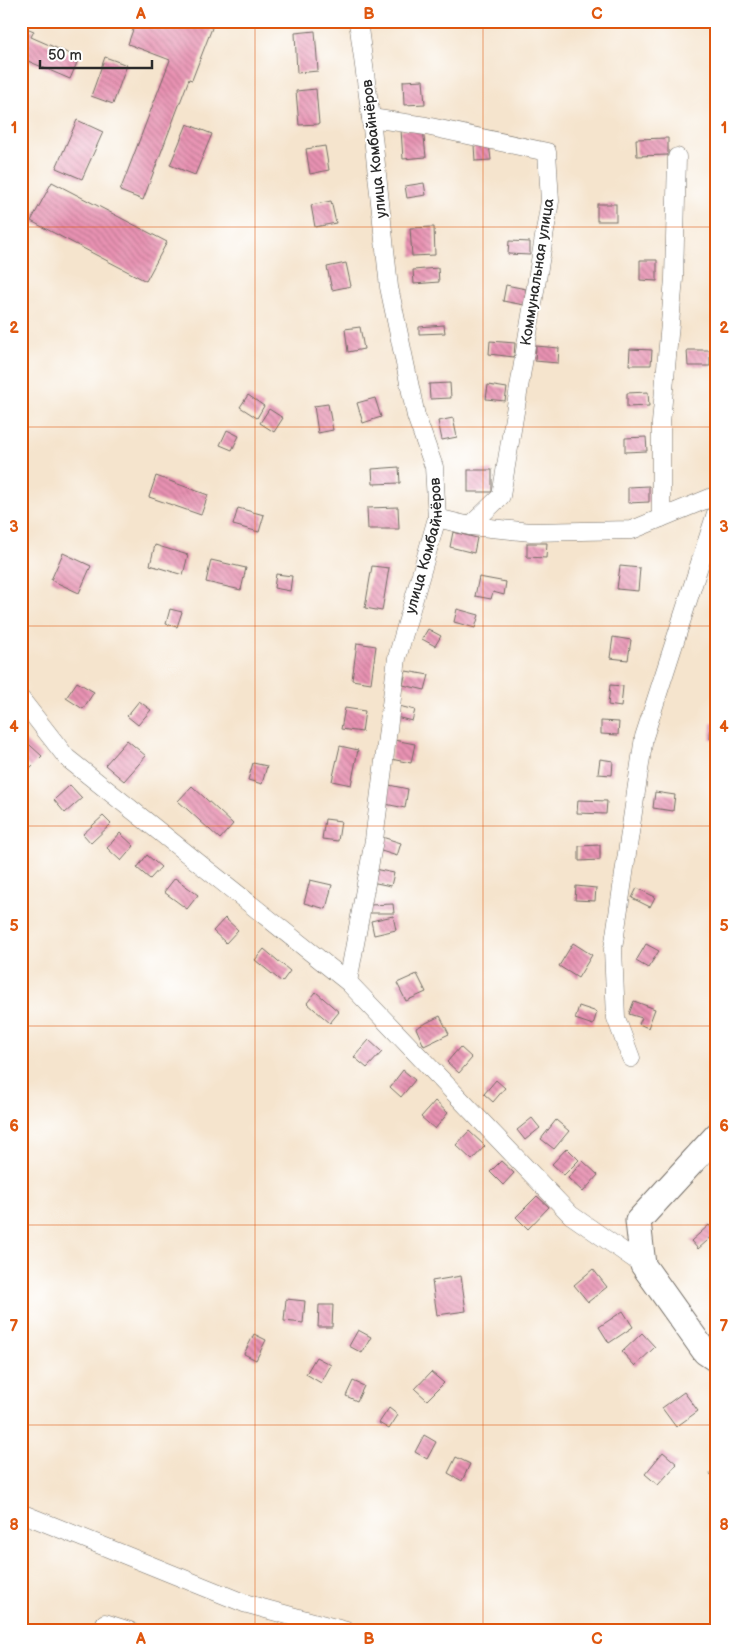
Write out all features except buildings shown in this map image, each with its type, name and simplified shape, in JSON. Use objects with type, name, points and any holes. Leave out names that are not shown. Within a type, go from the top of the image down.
[{"type":"street","name":"улица Комбайнёров","points":[[348,982],[374,840],[397,658],[437,518],[434,467],[416,416],[388,287],[371,118],[358,21]]},
{"type":"street","name":"Коммунальная улица","points":[[371,118],[426,126],[547,152],[550,201],[502,496],[470,526]]},
{"type":"street","points":[[661,518],[661,423],[674,278],[677,157]]},
{"type":"street","points":[[437,518],[470,526],[531,532],[632,530],[717,495]]},
{"type":"street","points":[[631,1058],[616,1018],[613,949],[644,737],[717,510]]},
{"type":"street","points":[[21,699],[67,758],[348,982],[571,1215],[643,1265],[705,1352],[717,1360]]},
{"type":"street","points":[[643,1265],[638,1221],[717,1135]]},
{"type":"street","points":[[21,1513],[244,1603],[346,1631]]},
{"type":"street","points":[[105,1623],[130,1631]]}]
